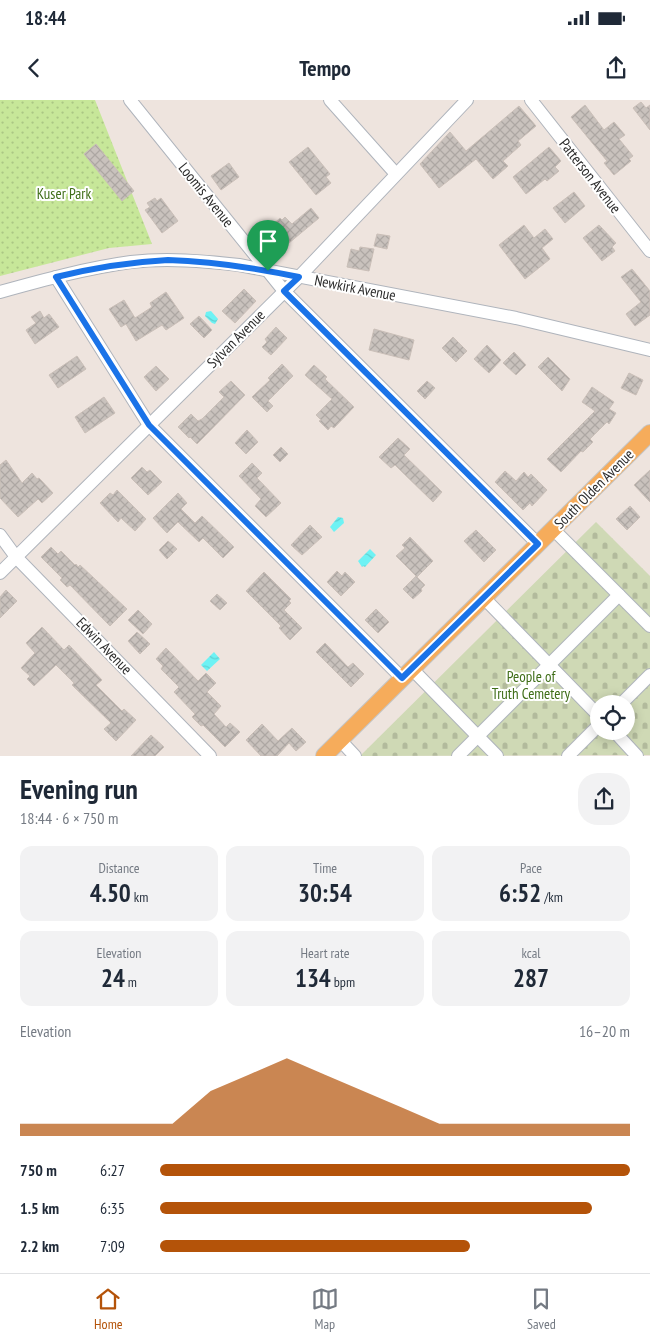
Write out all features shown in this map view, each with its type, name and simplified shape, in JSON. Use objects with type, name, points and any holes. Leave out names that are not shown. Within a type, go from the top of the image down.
[{"type":"main road","name":"South Olden Avenue","points":[[324,756],[650,434]]},
{"type":"street","name":"Loomis Avenue","points":[[130,100],[284,291],[538,544]]},
{"type":"street","points":[[330,100],[396,174]]},
{"type":"street","name":"Sylvan Avenue","points":[[0,573],[299,277],[467,100]]},
{"type":"street","name":"Patterson Avenue","points":[[531,100],[650,251]]},
{"type":"street","name":"Newkirk Avenue","points":[[0,292],[98,267],[168,260],[204,261],[239,265],[516,318],[650,350]]},
{"type":"street","points":[[56,277],[149,425],[407,674],[477,736],[496,756]]},
{"type":"street","points":[[553,529],[650,626]]},
{"type":"street","name":"Edwin Avenue","points":[[0,535],[16,557],[210,756]]},
{"type":"street","points":[[458,756],[619,595]]},
{"type":"street","points":[[484,598],[590,707]]},
{"type":"street","points":[[630,695],[650,675]]},
{"type":"street","points":[[568,756],[590,734]]},
{"type":"street","points":[[340,740],[355,756]]},
{"type":"street","points":[[622,740],[637,756]]},
{"type":"green space","name":"Kuser Park","points":[[0,100],[95,100],[152,244],[109,248],[0,276]]},
{"type":"green space","name":"People of Truth Cemetery","points":[[596,522],[650,576],[650,755],[360,756]]},
{"type":"water","points":[[211,311],[218,319],[215,324],[205,316],[206,312]]},
{"type":"water","points":[[338,517],[343,518],[344,523],[334,532],[330,527]]},
{"type":"water","points":[[370,549],[376,555],[365,567],[362,567],[358,561]]},
{"type":"water","points":[[214,652],[220,659],[207,671],[201,665]]},
{"type":"building","points":[[641,102],[646,108],[650,105],[650,130],[633,108]]},
{"type":"building","points":[[585,105],[604,130],[614,122],[625,135],[619,139],[633,156],[629,159],[631,161],[614,175],[604,163],[607,161],[571,117]]},
{"type":"building","points":[[519,106],[536,126],[518,141],[521,145],[503,161],[508,166],[493,179],[476,159],[439,188],[420,164],[450,132],[466,151]]},
{"type":"building","points":[[96,144],[134,191],[122,201],[84,154]]},
{"type":"building","points":[[308,147],[330,174],[326,177],[331,183],[316,195],[289,162]]},
{"type":"building","points":[[549,147],[561,161],[555,167],[559,171],[526,194],[513,177]]},
{"type":"building","points":[[229,163],[239,177],[221,190],[211,176]]},
{"type":"building","points":[[574,192],[585,206],[565,223],[553,208]]},
{"type":"building","points":[[155,198],[157,201],[161,198],[178,221],[162,233],[145,210],[150,207],[147,203]]},
{"type":"building","points":[[311,208],[319,218],[283,248],[267,230],[280,218],[282,220],[285,217],[292,224]]},
{"type":"building","points":[[524,225],[534,238],[545,229],[553,239],[542,248],[550,259],[525,279],[499,245]]},
{"type":"building","points":[[599,225],[616,243],[612,247],[615,251],[602,261],[583,238]]},
{"type":"building","points":[[377,234],[390,236],[387,249],[374,246]]},
{"type":"building","points":[[360,247],[374,249],[369,271],[347,267],[351,249],[359,251]]},
{"type":"building","points":[[632,269],[650,291],[650,315],[635,326],[626,314],[641,302],[621,277]]},
{"type":"building","points":[[244,289],[256,301],[235,323],[222,311]]},
{"type":"building","points":[[166,292],[184,318],[166,330],[162,325],[136,341],[126,324],[121,327],[109,309],[124,300],[135,318],[152,307],[150,303]]},
{"type":"building","points":[[40,311],[44,318],[49,314],[59,327],[35,344],[26,330],[36,323],[31,317]]},
{"type":"building","points":[[199,316],[212,330],[204,338],[190,324]]},
{"type":"building","points":[[276,327],[287,338],[271,355],[262,347],[267,342],[265,339]]},
{"type":"building","points":[[374,329],[414,340],[409,360],[369,350]]},
{"type":"building","points":[[453,337],[467,351],[456,362],[442,348]]},
{"type":"building","points":[[487,345],[501,360],[489,373],[474,359]]},
{"type":"building","points":[[514,352],[526,365],[516,375],[503,363]]},
{"type":"building","points":[[77,356],[86,369],[58,388],[49,375]]},
{"type":"building","points":[[548,357],[570,379],[562,391],[538,367]]},
{"type":"building","points":[[282,364],[293,376],[268,401],[273,406],[267,412],[252,397],[270,380],[268,378]]},
{"type":"building","points":[[314,365],[327,377],[325,379],[354,407],[334,428],[331,426],[328,430],[316,415],[332,399],[305,375]]},
{"type":"building","points":[[156,366],[169,379],[156,391],[144,377]]},
{"type":"building","points":[[629,373],[643,380],[636,395],[621,388]]},
{"type":"building","points":[[231,381],[245,395],[197,444],[178,427],[191,414],[198,421],[202,419],[224,397],[219,392]]},
{"type":"building","points":[[427,381],[435,388],[425,399],[417,391]]},
{"type":"building","points":[[592,387],[614,402],[609,409],[616,413],[609,424],[607,422],[590,439],[593,442],[583,452],[581,451],[561,472],[547,459],[595,411],[582,402]]},
{"type":"building","points":[[104,397],[115,413],[85,433],[75,417]]},
{"type":"building","points":[[247,430],[258,442],[246,454],[235,443]]},
{"type":"building","points":[[398,438],[410,449],[404,455],[442,492],[433,502],[395,465],[391,468],[379,457]]},
{"type":"building","points":[[281,447],[288,454],[280,462],[273,455]]},
{"type":"building","points":[[6,460],[22,483],[32,473],[53,493],[42,503],[38,499],[18,517],[0,498],[0,465]]},
{"type":"building","points":[[252,463],[262,473],[257,478],[281,503],[266,517],[255,506],[261,499],[239,476]]},
{"type":"building","points":[[142,467],[147,472],[150,470],[162,482],[148,495],[131,478]]},
{"type":"building","points":[[650,470],[650,502],[634,485]]},
{"type":"building","points":[[505,471],[516,481],[524,472],[528,477],[531,474],[547,490],[532,506],[530,503],[523,510],[495,482]]},
{"type":"building","points":[[117,490],[146,519],[135,531],[121,518],[118,522],[100,503],[110,493],[113,495]]},
{"type":"building","points":[[178,493],[187,503],[181,509],[195,523],[202,516],[234,547],[223,558],[203,538],[199,542],[178,522],[167,533],[153,518]]},
{"type":"building","points":[[630,506],[640,517],[627,530],[616,519]]},
{"type":"building","points":[[310,525],[322,537],[302,555],[291,545]]},
{"type":"building","points":[[476,530],[496,550],[484,562],[464,541]]},
{"type":"building","points":[[410,537],[433,561],[417,577],[396,556],[405,548],[402,545]]},
{"type":"building","points":[[168,541],[177,549],[167,559],[159,550]]},
{"type":"building","points":[[51,547],[58,554],[61,551],[78,567],[80,565],[127,609],[110,626],[70,585],[67,587],[60,580],[62,578],[41,557]]},
{"type":"building","points":[[337,571],[342,576],[345,572],[355,582],[341,596],[327,582]]},
{"type":"building","points":[[264,572],[291,599],[289,601],[291,603],[284,610],[302,628],[290,640],[279,628],[281,626],[246,591]]},
{"type":"building","points":[[416,576],[425,585],[421,589],[422,591],[413,599],[403,589]]},
{"type":"building","points":[[6,590],[17,601],[0,618],[0,597]]},
{"type":"building","points":[[217,594],[227,603],[220,610],[210,601]]},
{"type":"building","points":[[376,609],[389,622],[378,633],[365,620]]},
{"type":"building","points":[[138,610],[152,624],[143,634],[128,620]]},
{"type":"building","points":[[42,627],[64,650],[69,645],[102,680],[96,685],[122,711],[124,709],[136,720],[116,741],[104,729],[111,723],[72,685],[74,683],[56,665],[34,686],[27,679],[30,676],[21,668],[35,653],[26,643]]},
{"type":"building","points":[[137,632],[150,644],[140,654],[128,641]]},
{"type":"building","points":[[325,643],[348,667],[353,663],[364,674],[351,687],[316,652]]},
{"type":"building","points":[[166,648],[198,681],[206,673],[216,683],[207,692],[221,706],[214,714],[226,727],[230,723],[240,732],[225,747],[192,717],[195,714],[174,692],[179,687],[161,669],[163,666],[156,659]]},
{"type":"building","points":[[262,724],[278,741],[292,728],[306,742],[296,751],[289,743],[277,756],[261,756],[246,740]]},
{"type":"building","points":[[151,735],[164,747],[155,756],[131,756]]},
{"type":"route","points":[[168,260],[204,261],[268,271],[299,277],[284,291],[538,544],[402,678],[149,425],[56,277],[98,267],[168,260]]}]
